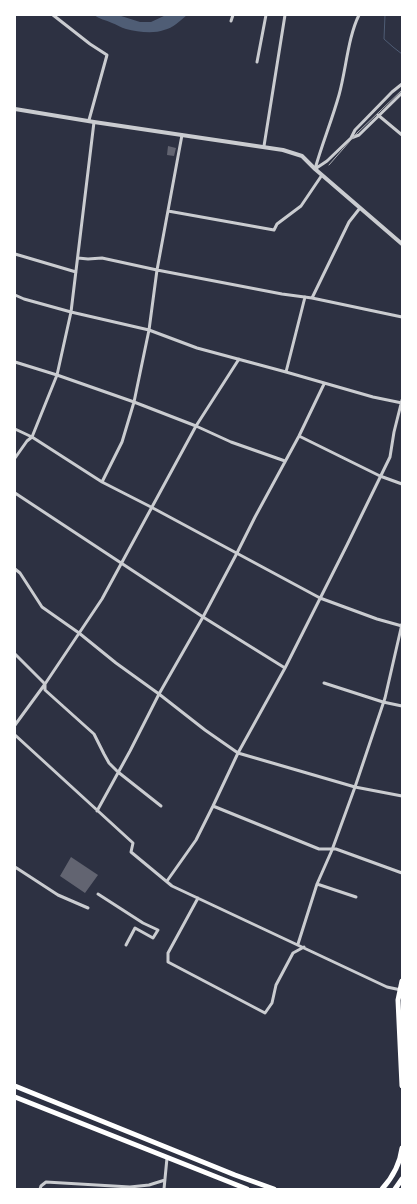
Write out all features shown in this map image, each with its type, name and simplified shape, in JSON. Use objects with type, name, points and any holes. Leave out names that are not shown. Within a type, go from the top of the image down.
[{"type":"main road","points":[[402,981],[398,1000],[402,1086]]},
{"type":"main road","points":[[15,1086],[227,1172],[274,1189]]},
{"type":"main road","points":[[15,1097],[247,1189]]},
{"type":"main road","points":[[382,1189],[396,1170],[401,1158],[402,1148]]},
{"type":"main road","points":[[396,1189],[402,1179]]},
{"type":"street","points":[[15,458],[27,441],[32,438],[57,375],[70,312],[78,258],[91,120],[106,55],[53,15]]},
{"type":"street","points":[[232,21],[233,15]]},
{"type":"street","points":[[257,62],[266,15]]},
{"type":"street","points":[[264,146],[285,15]]},
{"type":"street","points":[[315,169],[339,94],[354,28],[359,15]]},
{"type":"street","points":[[315,169],[327,161],[351,138],[355,130],[402,84]]},
{"type":"street","points":[[351,138],[359,135],[402,92]]},
{"type":"street","points":[[15,109],[264,146],[302,156],[322,176],[402,244]]},
{"type":"street","points":[[378,115],[402,135]]},
{"type":"street","points":[[102,482],[122,442],[134,402],[149,330],[182,134]]},
{"type":"street","points":[[168,211],[274,230],[276,224],[301,206],[322,176]]},
{"type":"street","points":[[312,298],[349,222],[360,208]]},
{"type":"street","points":[[15,254],[76,272]]},
{"type":"street","points":[[78,258],[102,258],[402,316]]},
{"type":"street","points":[[15,295],[24,300],[149,330],[196,348],[373,398],[402,402],[390,456],[320,598],[238,753],[196,840],[167,881]]},
{"type":"street","points":[[286,372],[305,296]]},
{"type":"street","points":[[15,725],[102,599],[196,426],[239,359]]},
{"type":"street","points":[[15,362],[134,402],[232,442],[285,461]]},
{"type":"street","points":[[97,811],[159,694],[203,617],[324,384]]},
{"type":"street","points":[[15,429],[102,482],[151,506],[320,598],[391,623],[402,625],[384,702],[297,944]]},
{"type":"street","points":[[298,436],[380,476],[402,484]]},
{"type":"street","points":[[15,493],[284,668]]},
{"type":"street","points":[[15,569],[20,573],[42,608],[79,632],[116,663],[238,753],[355,787],[402,796]]},
{"type":"street","points":[[15,654],[45,684],[45,690],[94,734],[104,754],[118,772],[161,806]]},
{"type":"street","points":[[324,683],[402,706]]},
{"type":"street","points":[[15,735],[133,843],[131,852],[172,886],[401,992]]},
{"type":"street","points":[[213,806],[319,849],[336,849],[402,873]]},
{"type":"street","points":[[15,867],[58,895],[88,908]]},
{"type":"street","points":[[317,884],[356,897]]},
{"type":"street","points":[[98,894],[142,923],[158,930],[154,938],[135,928],[126,945]]},
{"type":"street","points":[[198,898],[168,953],[168,962],[265,1013],[272,1004],[276,985],[293,953],[304,947]]},
{"type":"street","points":[[164,1189],[167,1157]]},
{"type":"street","points":[[40,1189],[46,1182],[130,1187],[149,1185],[165,1180]]},
{"type":"water","points":[[94,15],[118,15],[140,22],[151,22],[166,15],[187,15],[170,28],[150,32],[124,28]]},
{"type":"building","points":[[168,146],[176,148],[174,156],[167,155]]},
{"type":"building","points":[[71,857],[98,875],[85,893],[60,876]]},
{"type":"waterway","points":[[385,15],[384,39],[402,54]]},
{"type":"tram line","points":[[329,165],[357,133],[402,90]]}]
